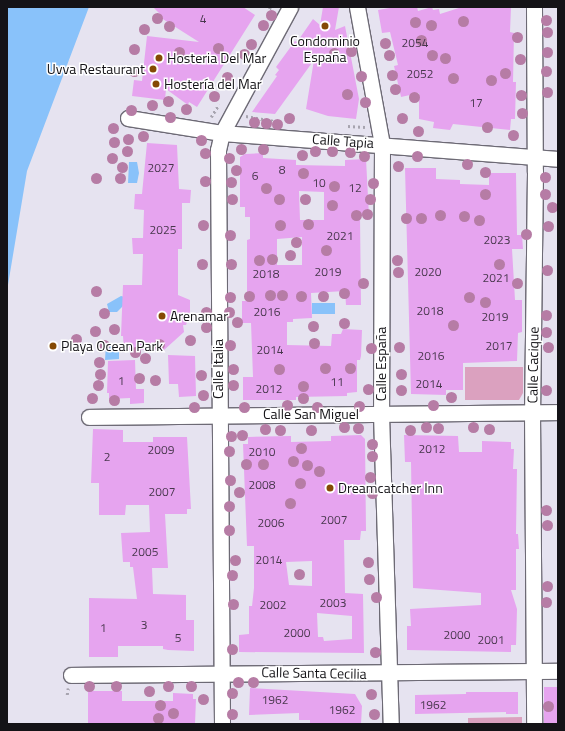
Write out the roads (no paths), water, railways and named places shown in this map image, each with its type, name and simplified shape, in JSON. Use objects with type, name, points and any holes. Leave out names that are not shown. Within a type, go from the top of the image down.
[{"type":"street","name":"Calle Italia","points":[[222,724],[218,414],[218,150],[222,133],[290,7]]},
{"type":"street","name":"Calle España","points":[[357,7],[382,144],[381,414],[391,674],[391,724]]},
{"type":"street","name":"Calle Cacique","points":[[534,7],[532,412],[534,724]]},
{"type":"street","name":"Calle Tapia","points":[[128,118],[222,133],[382,144],[558,159]]},
{"type":"street","name":"Calle San Miguel","points":[[89,417],[218,414],[558,412]]},
{"type":"street","name":"Calle Santa Cecilia","points":[[69,683],[222,672],[391,674],[558,671]]},
{"type":"water","points":[[7,7],[89,7],[27,171],[7,291]]},
{"type":"water","points":[[129,162],[137,162],[139,173],[137,183],[128,183]]},
{"type":"water","points":[[121,296],[125,297],[125,304],[117,312],[109,312],[107,304]]},
{"type":"water","points":[[312,303],[335,303],[335,314],[312,314]]},
{"type":"water","points":[[119,344],[119,359],[105,360],[106,345]]},
{"type":"place","name":"Condominio España","points":[[325,26]]},
{"type":"place","name":"Hosteria Del Mar","points":[[159,58]]},
{"type":"place","name":"Uvva Restaurant","points":[[153,69]]},
{"type":"place","name":"Hostería del Mar","points":[[156,84]]},
{"type":"place","name":"Arenamar","points":[[162,316]]},
{"type":"place","name":"Playa Ocean Park","points":[[53,346]]},
{"type":"place","name":"Dreamcatcher Inn","points":[[330,488]]}]
